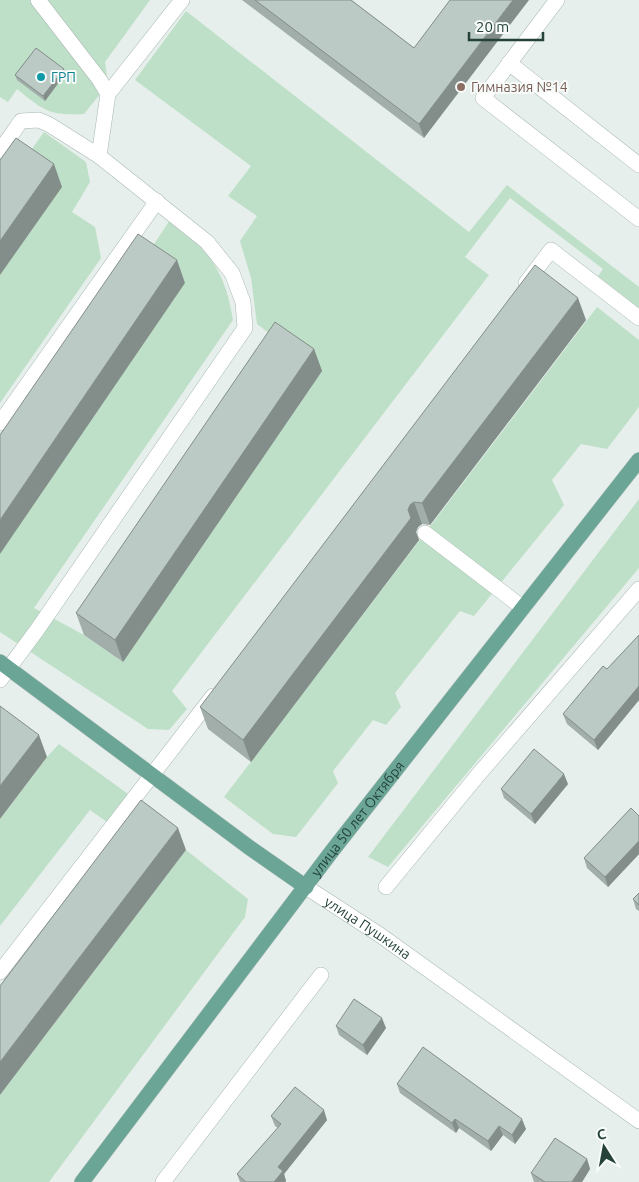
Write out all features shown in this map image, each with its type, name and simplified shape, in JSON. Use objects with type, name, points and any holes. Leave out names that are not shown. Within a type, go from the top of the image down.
[{"type":"main road","name":"улица 50 лет Октября","points":[[82,1182],[306,887],[639,460]]},
{"type":"main road","name":"улица Пушкина","points":[[3,670],[154,775],[306,887]]},
{"type":"street","points":[[38,0],[100,79],[108,94]]},
{"type":"street","points":[[99,156],[108,94],[182,0]]},
{"type":"street","points":[[557,0],[483,98],[639,219]]},
{"type":"street","points":[[510,63],[639,165]]},
{"type":"street","points":[[0,151],[21,121],[39,120],[99,156],[207,242],[232,273],[243,302],[245,328],[3,670]]},
{"type":"street","points":[[0,423],[157,201]]},
{"type":"street","points":[[516,296],[551,250],[639,318]]},
{"type":"street","points":[[425,533],[523,608]]},
{"type":"street","points":[[386,887],[478,775],[639,589]]},
{"type":"street","points":[[0,972],[154,775],[225,680]]},
{"type":"street","name":"улица Пушкина","points":[[306,887],[380,935],[639,1122]]},
{"type":"street","points":[[163,1182],[321,975]]},
{"type":"green space","points":[[0,0],[150,0],[105,62],[108,84],[84,114],[62,114],[40,107],[17,89],[8,102],[0,97]]},
{"type":"green space","points":[[186,11],[469,232],[507,185],[639,287],[639,308],[598,276],[603,269],[510,198],[465,257],[489,275],[172,691],[187,709],[169,730],[148,729],[0,632],[0,554],[146,256],[170,220],[205,252],[213,263],[225,288],[233,320],[34,608],[84,635],[123,662],[283,344],[257,324],[251,278],[240,241],[257,216],[228,196],[251,166],[135,80]]},
{"type":"green space","points":[[44,132],[86,162],[90,182],[72,212],[95,227],[101,258],[0,403],[0,275],[24,160]]},
{"type":"green space","points":[[597,307],[639,340],[639,407],[607,449],[581,444],[552,480],[564,505],[474,616],[460,611],[395,693],[401,707],[386,725],[373,720],[333,771],[338,783],[296,837],[273,834],[224,797]]},
{"type":"green space","points":[[639,499],[639,568],[388,867],[368,857]]},
{"type":"green space","points":[[59,744],[135,799],[114,827],[90,810],[0,926],[0,819]]},
{"type":"green space","points":[[186,850],[248,899],[245,917],[49,1182],[0,1182],[0,1095]]},
{"type":"building","points":[[255,0],[351,0],[414,48],[450,0],[513,0],[419,124]]},
{"type":"building","name":"ГРП","points":[[36,48],[64,69],[43,96],[15,75]]},
{"type":"building","points":[[16,138],[54,164],[0,241],[0,160]]},
{"type":"building","points":[[138,234],[177,260],[0,520],[0,435]]},
{"type":"building","points":[[535,265],[578,298],[422,503],[414,502],[410,505],[408,510],[411,518],[243,740],[200,707]]},
{"type":"building","points":[[275,322],[314,349],[115,640],[76,613]]},
{"type":"building","points":[[639,635],[639,686],[594,740],[563,714],[603,666],[607,669]]},
{"type":"building","points":[[0,706],[39,735],[0,786]]},
{"type":"building","points":[[534,749],[564,774],[531,814],[501,789]]},
{"type":"building","points":[[141,800],[178,828],[0,1062],[0,986]]},
{"type":"building","points":[[631,808],[639,816],[639,841],[605,877],[584,858]]},
{"type":"building","points":[[639,893],[639,905],[633,899]]},
{"type":"building","points":[[354,999],[382,1018],[363,1045],[336,1026]]},
{"type":"building","points":[[423,1047],[522,1119],[512,1135],[499,1126],[488,1141],[455,1119],[452,1123],[397,1084]]},
{"type":"building","points":[[295,1087],[324,1110],[278,1167],[283,1171],[274,1182],[246,1182],[237,1174],[281,1124],[271,1116]]},
{"type":"building","points":[[555,1138],[587,1159],[572,1182],[545,1182],[531,1173]]},
{"type":"place","name":"ГРП","points":[[41,77]]},
{"type":"place","name":"Гимназия №14","points":[[461,87]]}]
